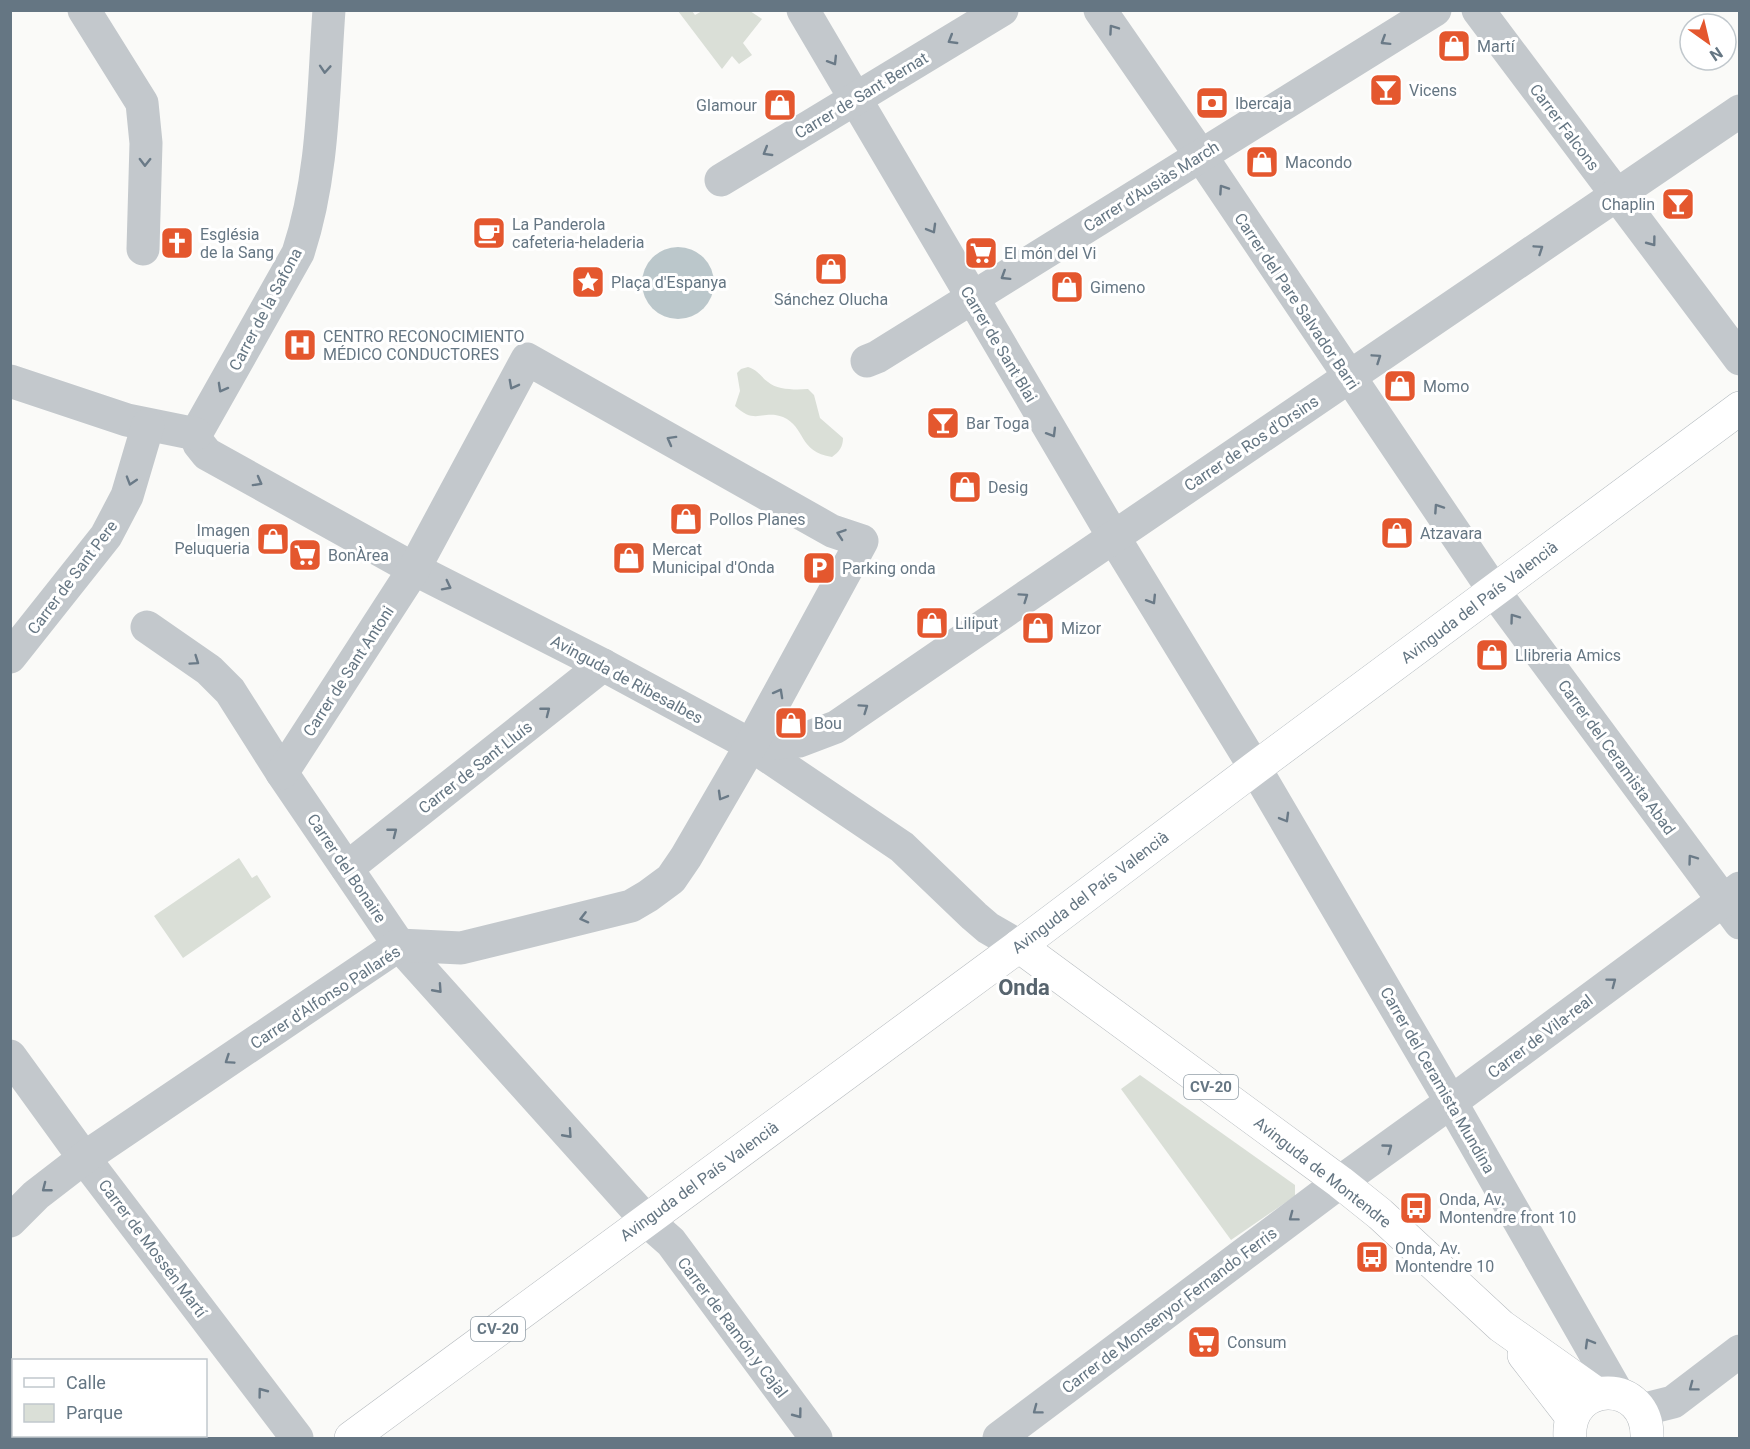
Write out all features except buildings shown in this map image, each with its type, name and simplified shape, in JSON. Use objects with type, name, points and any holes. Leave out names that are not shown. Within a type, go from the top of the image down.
[{"type":"main road","name":"Avinguda del País Valencià","points":[[351,1438],[1019,946],[1740,408]]},
{"type":"main road","name":"Avinguda de Montendre","points":[[1019,946],[1340,1182],[1380,1214],[1501,1326],[1626,1409]]},
{"type":"main road","name":"Avinguda de Montendre","points":[[1501,1326],[1571,1428]]},
{"type":"main road","name":"CV-20","points":[[1571,1428],[1578,1407],[1587,1400],[1626,1409]]},
{"type":"street","points":[[84,10],[142,103],[146,143],[143,249]]},
{"type":"street","name":"Carrer de la Safona","points":[[202,444],[298,253],[308,222],[316,187],[329,10]]},
{"type":"street","name":"Carrer de Sant Blai","points":[[803,10],[1113,536],[1255,768]]},
{"type":"street","name":"Carrer de Sant Bernat","points":[[721,180],[1002,10]]},
{"type":"street","name":"Carrer del Pare Salvador Barri","points":[[1100,10],[1494,591]]},
{"type":"street","name":"Carrer d'Ausiàs March","points":[[867,361],[877,357],[1435,10]]},
{"type":"street","name":"Carrer Falcons","points":[[1478,10],[1740,359]]},
{"type":"street","name":"Carrer de Ros d'Orsins","points":[[751,745],[798,741],[836,727],[1113,536],[1740,111]]},
{"type":"street","points":[[414,569],[527,359],[832,531],[862,541],[751,745]]},
{"type":"street","name":"Avinguda de Ribesalbes","points":[[11,383],[202,444],[414,569],[751,745],[902,847],[974,916],[1019,946]]},
{"type":"street","name":"Carrer de Sant Pere","points":[[10,657],[109,531],[127,496],[148,425]]},
{"type":"street","name":"Carrer de Sant Antoni","points":[[282,773],[414,569]]},
{"type":"street","name":"Carrer del Ceramista Abad","points":[[1494,591],[1734,904]]},
{"type":"street","name":"Carrer del Bonaire","points":[[147,627],[223,682],[399,945],[646,1220]]},
{"type":"street","name":"Carrer de Sant Lluís","points":[[347,868],[603,666]]},
{"type":"street","name":"Carrer d'Alfonso Pallarés","points":[[10,1221],[36,1195],[84,1158],[399,945],[461,948],[631,906],[648,896],[671,879],[687,857],[751,745]]},
{"type":"street","name":"Carrer del Ceramista Mundina","points":[[1255,768],[1451,1102],[1626,1409]]},
{"type":"street","name":"Carrer de Vila-real","points":[[1340,1182],[1734,904]]},
{"type":"street","name":"Carrer de Mossén Martí","points":[[10,1056],[84,1158],[297,1438]]},
{"type":"street","name":"Carrer de Monsenyor Fernando Ferris","points":[[999,1438],[1340,1182]]},
{"type":"street","name":"Carrer de Ramón y Cajal","points":[[646,1220],[671,1242],[816,1438]]},
{"type":"street","points":[[1626,1409],[1673,1402],[1740,1351]]},
{"type":"green space","points":[[678,11],[692,11],[695,15],[702,11],[750,11],[762,19],[743,43],[752,55],[739,64],[732,56],[722,69]]},
{"type":"green space","points":[[748,367],[776,387],[808,389],[814,395],[820,418],[843,438],[837,453],[832,457],[813,450],[796,427],[783,417],[748,415],[735,406],[740,391],[737,373]]},
{"type":"green space","points":[[239,858],[252,878],[257,875],[271,897],[183,958],[154,916]]},
{"type":"green space","points":[[1140,1075],[1295,1185],[1295,1196],[1231,1240],[1121,1089]]},
{"type":"shaded area","points":[[678,247],[692,250],[704,257],[711,269],[714,283],[711,297],[704,309],[692,316],[678,319],[664,316],[652,309],[645,297],[642,283],[645,269],[652,257],[664,250]]},
{"type":"place","name":"Martí","points":[[1454,46]]},
{"type":"place","name":"Vicens","points":[[1386,90]]},
{"type":"place","name":"Ibercaja","points":[[1212,103]]},
{"type":"place","name":"Glamour","points":[[780,105]]},
{"type":"place","name":"Macondo","points":[[1262,162]]},
{"type":"place","name":"Chaplin","points":[[1678,204]]},
{"type":"place","name":"La Panderola cafeteria-heladeria","points":[[489,233]]},
{"type":"place","name":"Església de la Sang","points":[[177,243]]},
{"type":"place","name":"El món del Vi","points":[[981,253]]},
{"type":"place","name":"Sánchez Olucha","points":[[831,269]]},
{"type":"place","name":"Plaça d'Espanya","points":[[588,282]]},
{"type":"place","name":"Gimeno","points":[[1067,287]]},
{"type":"place","name":"CENTRO RECONOCIMIENTO MÉDICO CONDUCTORES","points":[[300,345]]},
{"type":"place","name":"Momo","points":[[1400,386]]},
{"type":"place","name":"Bar Toga","points":[[943,423]]},
{"type":"place","name":"Desig","points":[[965,487]]},
{"type":"place","name":"Pollos Planes","points":[[686,519]]},
{"type":"place","name":"Atzavara","points":[[1397,533]]},
{"type":"place","name":"Imagen Peluqueria","points":[[273,539]]},
{"type":"place","name":"BonÀrea","points":[[305,555]]},
{"type":"place","name":"Mercat Municipal d'Onda","points":[[629,558]]},
{"type":"place","name":"Parking onda","points":[[819,568]]},
{"type":"place","name":"Liliput","points":[[932,623]]},
{"type":"place","name":"Mizor","points":[[1038,628]]},
{"type":"place","name":"Llibreria Amics","points":[[1492,655]]},
{"type":"place","name":"Bou","points":[[791,723]]},
{"type":"place","name":"Onda, Av. Montendre front 10","points":[[1416,1208]]},
{"type":"place","name":"Onda, Av. Montendre 10","points":[[1372,1257]]},
{"type":"place","name":"Consum","points":[[1204,1342]]},
{"type":"district","name":"Onda","points":[[1024,987]]}]
